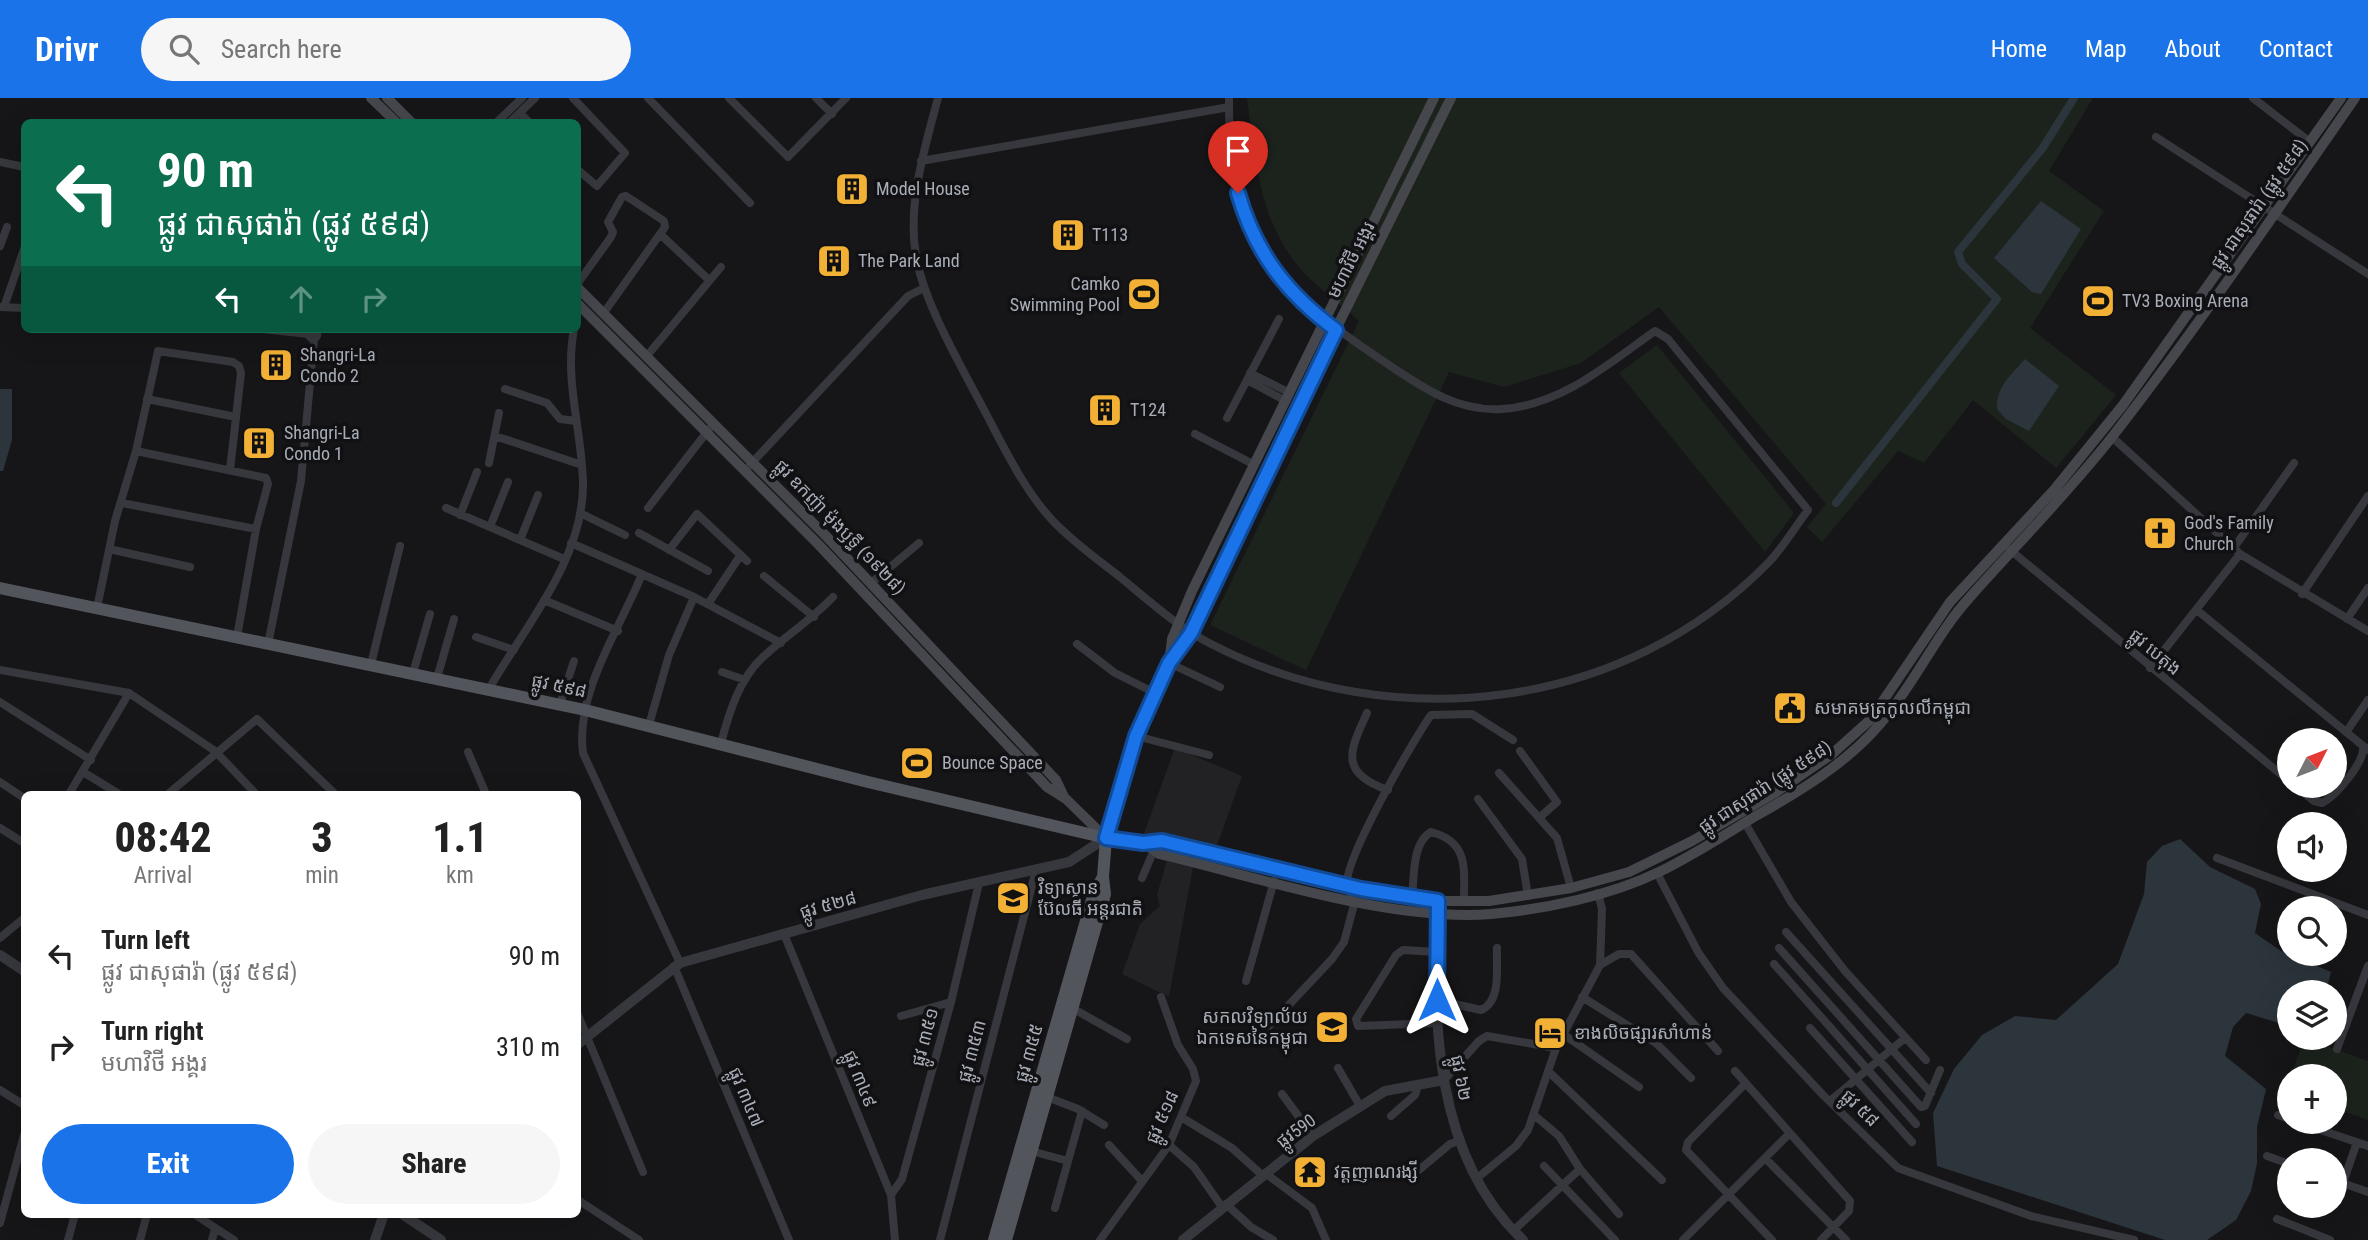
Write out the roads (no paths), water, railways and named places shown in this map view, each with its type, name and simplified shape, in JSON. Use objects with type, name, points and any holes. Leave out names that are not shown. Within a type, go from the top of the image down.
[{"type":"main road","points":[[371,98],[393,119]]},
{"type":"main road","points":[[387,98],[408,119]]},
{"type":"main road","name":"មហាវិថី អង្គរ","points":[[1169,663],[1178,623],[1322,320],[1434,98]]},
{"type":"main road","name":"មហាវិថី អង្គរ","points":[[1106,838],[1136,736],[1155,693],[1169,663],[1191,633],[1451,98]]},
{"type":"main road","name":"ផ្លូវ ជាសុផារ៉ា (ផ្លូវ ៥៩៨)","points":[[2269,210],[2310,142],[2341,106],[2355,98]]},
{"type":"main road","name":"ផ្លូវ ជាសុផារ៉ា (ផ្លូវ ៥៩៨)","points":[[1106,838],[1143,843],[1162,841],[1347,886],[1412,898],[1464,901],[1528,896],[1571,888],[1652,863],[1775,793],[1832,754],[1870,720],[1902,677],[1936,621],[2112,437],[2166,355],[2341,106]]},
{"type":"main road","name":"ផ្លូវ ឧកញ៉ា ម៉ុងឫទ្ធី (១៩២៨)","points":[[581,306],[603,314],[713,422],[748,466],[846,566],[1047,787],[1066,799],[1106,838]]},
{"type":"main road","name":"ផ្លូវ ឧកញ៉ា ម៉ុងឫទ្ធី (១៩២៨)","points":[[581,306],[707,433],[748,466]]},
{"type":"main road","name":"ផ្លូវ ជាសុផារ៉ា (ផ្លូវ ៥៩៨)","points":[[1143,843],[1154,850],[1355,901],[1437,913],[1490,914],[1598,893],[1657,873],[1820,776],[1878,727],[1903,694],[1944,627],[2166,355]]},
{"type":"main road","name":"ផ្លូវ ឧកញ៉ា ម៉ុងឫទ្ធី (១៩២៨)","points":[[846,566],[871,583],[1056,780],[1066,799]]},
{"type":"main road","name":"ផ្លូវ ៥៩៨","points":[[0,588],[584,709],[868,782],[1106,838]]},
{"type":"main road","name":"ផ្លូវ ៣៥៥","points":[[1006,1240],[1105,894],[1102,877],[1106,838]]},
{"type":"main road","name":"ផ្លូវ ៣៥៥","points":[[994,1240],[1094,893],[1102,877]]},
{"type":"street","points":[[500,119],[522,98]]},
{"type":"street","points":[[513,119],[535,98]]},
{"type":"street","points":[[573,98],[625,153],[597,186],[581,173]]},
{"type":"street","points":[[648,98],[750,203]]},
{"type":"street","points":[[729,98],[788,157],[846,98]]},
{"type":"street","points":[[816,98],[832,114]]},
{"type":"street","points":[[921,161],[1229,103],[1238,193],[1249,229],[1270,267],[1300,302],[1336,330],[1453,404],[1499,409],[1527,406],[1574,388],[1655,331],[1668,339],[1808,510],[1770,561],[1701,619],[1630,659],[1583,677],[1532,689],[1481,697],[1416,700],[1369,696],[1287,674],[1217,647],[1191,633],[1070,537],[1034,499],[975,392],[924,288],[915,253],[915,212],[921,161],[938,98]]},
{"type":"street","points":[[2253,98],[2310,142]]},
{"type":"street","points":[[520,113],[526,119]]},
{"type":"street","points":[[2156,137],[2368,274]]},
{"type":"street","points":[[0,162],[21,166]]},
{"type":"street","points":[[581,282],[611,237],[613,232],[608,222],[622,197],[626,196],[664,221],[666,227],[603,314]]},
{"type":"street","points":[[0,246],[7,227]]},
{"type":"street","points":[[660,234],[709,280]]},
{"type":"street","points":[[21,256],[2,307],[21,308]]},
{"type":"street","points":[[646,357],[721,267]]},
{"type":"street","points":[[748,466],[908,296],[924,288]]},
{"type":"street","points":[[1227,418],[1279,319]]},
{"type":"street","points":[[268,644],[301,481],[313,333]]},
{"type":"street","points":[[489,689],[544,600],[571,543],[580,513],[582,466],[569,357],[573,333]]},
{"type":"street","points":[[97,608],[158,351],[233,362],[239,366],[241,373],[230,470]]},
{"type":"street","points":[[1248,376],[1286,396]]},
{"type":"street","points":[[505,389],[547,403],[560,419],[576,421]]},
{"type":"street","points":[[147,399],[236,417]]},
{"type":"street","points":[[489,463],[499,413]]},
{"type":"street","points":[[648,508],[713,422]]},
{"type":"street","points":[[1195,434],[1254,464]]},
{"type":"street","points":[[495,436],[582,466]]},
{"type":"street","points":[[2112,437],[2236,552],[2302,594],[2368,631]]},
{"type":"street","points":[[136,451],[266,478],[268,484],[256,529],[237,637]]},
{"type":"street","points":[[2150,668],[2198,611],[2294,463]]},
{"type":"street","points":[[460,514],[477,472]]},
{"type":"street","points":[[490,527],[508,482]]},
{"type":"street","points":[[520,540],[538,495]]},
{"type":"street","points":[[2302,594],[2368,496]]},
{"type":"street","points":[[122,503],[256,529]]},
{"type":"street","points":[[446,509],[564,559]]},
{"type":"street","points":[[580,513],[625,535]]},
{"type":"street","points":[[669,550],[696,514],[743,559],[708,604]]},
{"type":"street","points":[[639,533],[708,570]]},
{"type":"street","points":[[571,543],[694,597],[781,643]]},
{"type":"street","points":[[871,583],[919,543]]},
{"type":"street","points":[[371,664],[400,546]]},
{"type":"street","name":"ផ្លូវ បេតុង","points":[[2008,548],[2277,771]]},
{"type":"street","points":[[109,549],[190,567]]},
{"type":"street","name":"ផ្លូវ ៣៤៧","points":[[642,574],[618,631],[597,669],[581,723],[583,753],[677,965],[789,1240]]},
{"type":"street","points":[[764,576],[814,617]]},
{"type":"street","points":[[0,588],[0,593]]},
{"type":"street","points":[[2347,619],[2368,588]]},
{"type":"street","points":[[649,725],[669,655],[694,597]]},
{"type":"street","points":[[721,743],[730,708],[745,680],[761,659],[814,617],[834,597]]},
{"type":"street","points":[[544,600],[618,631]]},
{"type":"street","points":[[2198,611],[2343,728]]},
{"type":"street","points":[[413,673],[430,614]]},
{"type":"street","points":[[437,678],[454,619]]},
{"type":"street","points":[[476,637],[514,650]]},
{"type":"street","points":[[1077,644],[1115,673],[1155,693]]},
{"type":"street","points":[[560,704],[574,661]]},
{"type":"street","points":[[1169,663],[1220,687]]},
{"type":"street","points":[[0,670],[129,693],[215,751],[253,791]]},
{"type":"street","points":[[722,672],[745,680]]},
{"type":"street","points":[[71,791],[129,693]]},
{"type":"street","points":[[2347,778],[2366,749],[2347,731],[2368,700]]},
{"type":"street","points":[[0,702],[91,760]]},
{"type":"street","points":[[1367,713],[1350,751],[1350,759],[1369,784],[1388,790]]},
{"type":"street","points":[[1249,1042],[1255,1041],[1332,959],[1344,942],[1355,901],[1347,886],[1351,865],[1388,790],[1431,715],[1472,714],[1513,740]]},
{"type":"street","points":[[172,791],[215,751],[257,719],[332,791]]},
{"type":"street","points":[[1136,736],[1209,755]]},
{"type":"street","points":[[1520,751],[1556,802],[1539,818]]},
{"type":"street","points":[[468,752],[485,791]]},
{"type":"street","points":[[83,772],[114,791]]},
{"type":"street","points":[[1499,773],[1560,844],[1571,888]]},
{"type":"street","points":[[0,782],[21,795]]},
{"type":"street","points":[[2310,798],[2322,803],[2333,798]]},
{"type":"street","points":[[1478,799],[1516,847],[1522,859],[1528,896]]},
{"type":"street","points":[[1745,823],[1791,902],[1845,971],[1926,1059]]},
{"type":"street","points":[[0,828],[21,841]]},
{"type":"street","points":[[1412,898],[1417,856],[1423,837],[1431,832],[1452,840],[1461,852],[1464,901]]},
{"type":"street","name":"ផ្លូវ ៥២៨","points":[[581,1041],[677,965],[784,934],[1069,862],[1106,838]]},
{"type":"street","points":[[1142,878],[1148,858],[1154,850]]},
{"type":"street","points":[[2217,858],[2368,915]]},
{"type":"street","name":"ផ្លូវ ៣៥៣","points":[[940,1240],[1036,870]]},
{"type":"street","name":"ផ្លូវ ៥៨","points":[[1657,873],[1698,953],[1723,988],[1830,1101],[1905,1171],[2031,1216],[2134,1240]]},
{"type":"street","points":[[1246,981],[1274,881]]},
{"type":"street","name":"ផ្លូវ ៣៥១","points":[[891,1195],[902,1179],[951,1002],[979,883]]},
{"type":"street","points":[[1476,1179],[1516,1146],[1534,1115],[1556,1048],[1600,965],[1602,909],[1598,893]]},
{"type":"street","name":"ផ្លូវ ៦២","points":[[1438,901],[1437,1023],[1444,1080],[1459,1141],[1476,1179],[1513,1231],[1523,1240]]},
{"type":"street","points":[[0,938],[21,920]]},
{"type":"street","points":[[1786,932],[1931,1093]]},
{"type":"street","name":"ផ្លូវ ៣៤៩","points":[[784,934],[891,1195],[895,1240]]},
{"type":"street","points":[[1437,1000],[1481,1010],[1489,1006],[1495,995],[1497,948]]},
{"type":"street","points":[[1779,948],[1877,1061],[1921,1107],[1925,1106],[1940,1070]]},
{"type":"street","points":[[1437,952],[1403,950],[1396,955],[1356,1020],[1359,1026],[1371,1027],[1437,1023]]},
{"type":"street","points":[[1600,965],[1619,954],[1631,954],[1718,1051]]},
{"type":"street","points":[[0,955],[21,969]]},
{"type":"street","points":[[1774,964],[1916,1124]]},
{"type":"street","points":[[2347,1022],[2368,966]]},
{"type":"street","points":[[1790,982],[1800,974]]},
{"type":"street","name":"ផ្លូវ ៥១៨","points":[[1100,1240],[1169,1146],[1196,1076],[1178,1045],[1161,997]]},
{"type":"street","points":[[1582,997],[1656,1043],[1691,1078]]},
{"type":"street","points":[[901,1016],[951,1002]]},
{"type":"street","points":[[1072,1009],[1127,1039]]},
{"type":"street","points":[[581,1022],[643,1172]]},
{"type":"street","points":[[1810,1028],[1912,1142]]},
{"type":"street","points":[[1563,1034],[1639,1087]]},
{"type":"street","points":[[1444,1080],[1479,1041],[1488,1037],[1556,1048]]},
{"type":"street","points":[[1830,1101],[1905,1038]]},
{"type":"street","points":[[1338,1068],[1360,1106]]},
{"type":"street","points":[[1548,1071],[1662,1180]]},
{"type":"street","points":[[1735,1071],[1850,1201],[1852,1207],[1821,1240]]},
{"type":"street","name":"ផ្លូវ590","points":[[1183,1240],[1313,1136],[1360,1106],[1385,1091],[1444,1080]]},
{"type":"street","points":[[1746,1083],[1688,1142],[1686,1150],[1772,1240]]},
{"type":"street","points":[[1391,1116],[1415,1094],[1418,1086]]},
{"type":"street","points":[[0,1090],[21,1103]]},
{"type":"street","points":[[1282,1094],[1313,1136]]},
{"type":"street","points":[[1047,1097],[1082,1111],[1104,1125]]},
{"type":"street","points":[[1055,1208],[1082,1111]]},
{"type":"street","points":[[1534,1115],[1559,1136],[1580,1169],[1619,1214]]},
{"type":"street","points":[[1181,1117],[1232,1148],[1311,1208],[1326,1240]]},
{"type":"street","points":[[1690,1238],[1728,1195],[1790,1134]]},
{"type":"street","points":[[2333,1134],[2368,1146]]},
{"type":"street","points":[[1419,1170],[1450,1144],[1459,1141]]},
{"type":"street","points":[[2347,1164],[2357,1142]]},
{"type":"street","points":[[1109,1144],[1142,1181]]},
{"type":"street","points":[[0,1223],[21,1146]]},
{"type":"street","points":[[1169,1146],[1194,1167],[1224,1205],[1251,1227],[1273,1240]]},
{"type":"street","points":[[1031,1151],[1068,1161]]},
{"type":"street","points":[[2267,1156],[2277,1160]]},
{"type":"street","points":[[1765,1158],[1846,1240]]},
{"type":"street","points":[[1544,1166],[1615,1240]]},
{"type":"street","points":[[1513,1231],[1580,1169]]},
{"type":"street","points":[[2347,1184],[2368,1192]]},
{"type":"street","points":[[581,1202],[639,1240]]},
{"type":"street","points":[[68,1240],[74,1218]]},
{"type":"street","points":[[140,1240],[146,1218]]},
{"type":"street","points":[[200,1218],[234,1240]]},
{"type":"street","points":[[375,1240],[383,1218]]},
{"type":"street","points":[[407,1218],[441,1240]]},
{"type":"street","points":[[2277,1219],[2330,1240]]},
{"type":"street","points":[[212,1240],[215,1228]]},
{"type":"waterway","points":[[1836,503],[1997,299],[1962,264],[1958,252],[2042,149],[2074,98]]},
{"type":"place","name":"Model House","points":[[852,189]]},
{"type":"place","name":"T113","points":[[1068,235]]},
{"type":"place","name":"The Park Land","points":[[834,261]]},
{"type":"place","name":"Camko Swimming Pool","points":[[1144,294]]},
{"type":"place","name":"TV3 Boxing Arena","points":[[2098,301]]},
{"type":"place","name":"Shangri-La Condo 2","points":[[276,365]]},
{"type":"place","name":"T124","points":[[1105,410]]},
{"type":"place","name":"Shangri-La Condo 1","points":[[259,443]]},
{"type":"place","name":"God's Family Church","points":[[2160,533]]},
{"type":"place","name":"សមាគមត្រកូលលីកម្ពុជា","points":[[1790,708]]},
{"type":"place","name":"Bounce Space","points":[[917,763]]},
{"type":"place","name":"វិទ្យាស្ថាន ប៊ែលធី អន្ដរជាតិ","points":[[1013,898]]},
{"type":"place","name":"សកលវិទ្យាល័យ ឯកទេសនៃកម្ពុជា","points":[[1332,1027]]},
{"type":"place","name":"ខាងលិចផ្សារសាំហាន់","points":[[1550,1033]]},
{"type":"place","name":"វត្តញាណរង្សី","points":[[1310,1172]]}]
